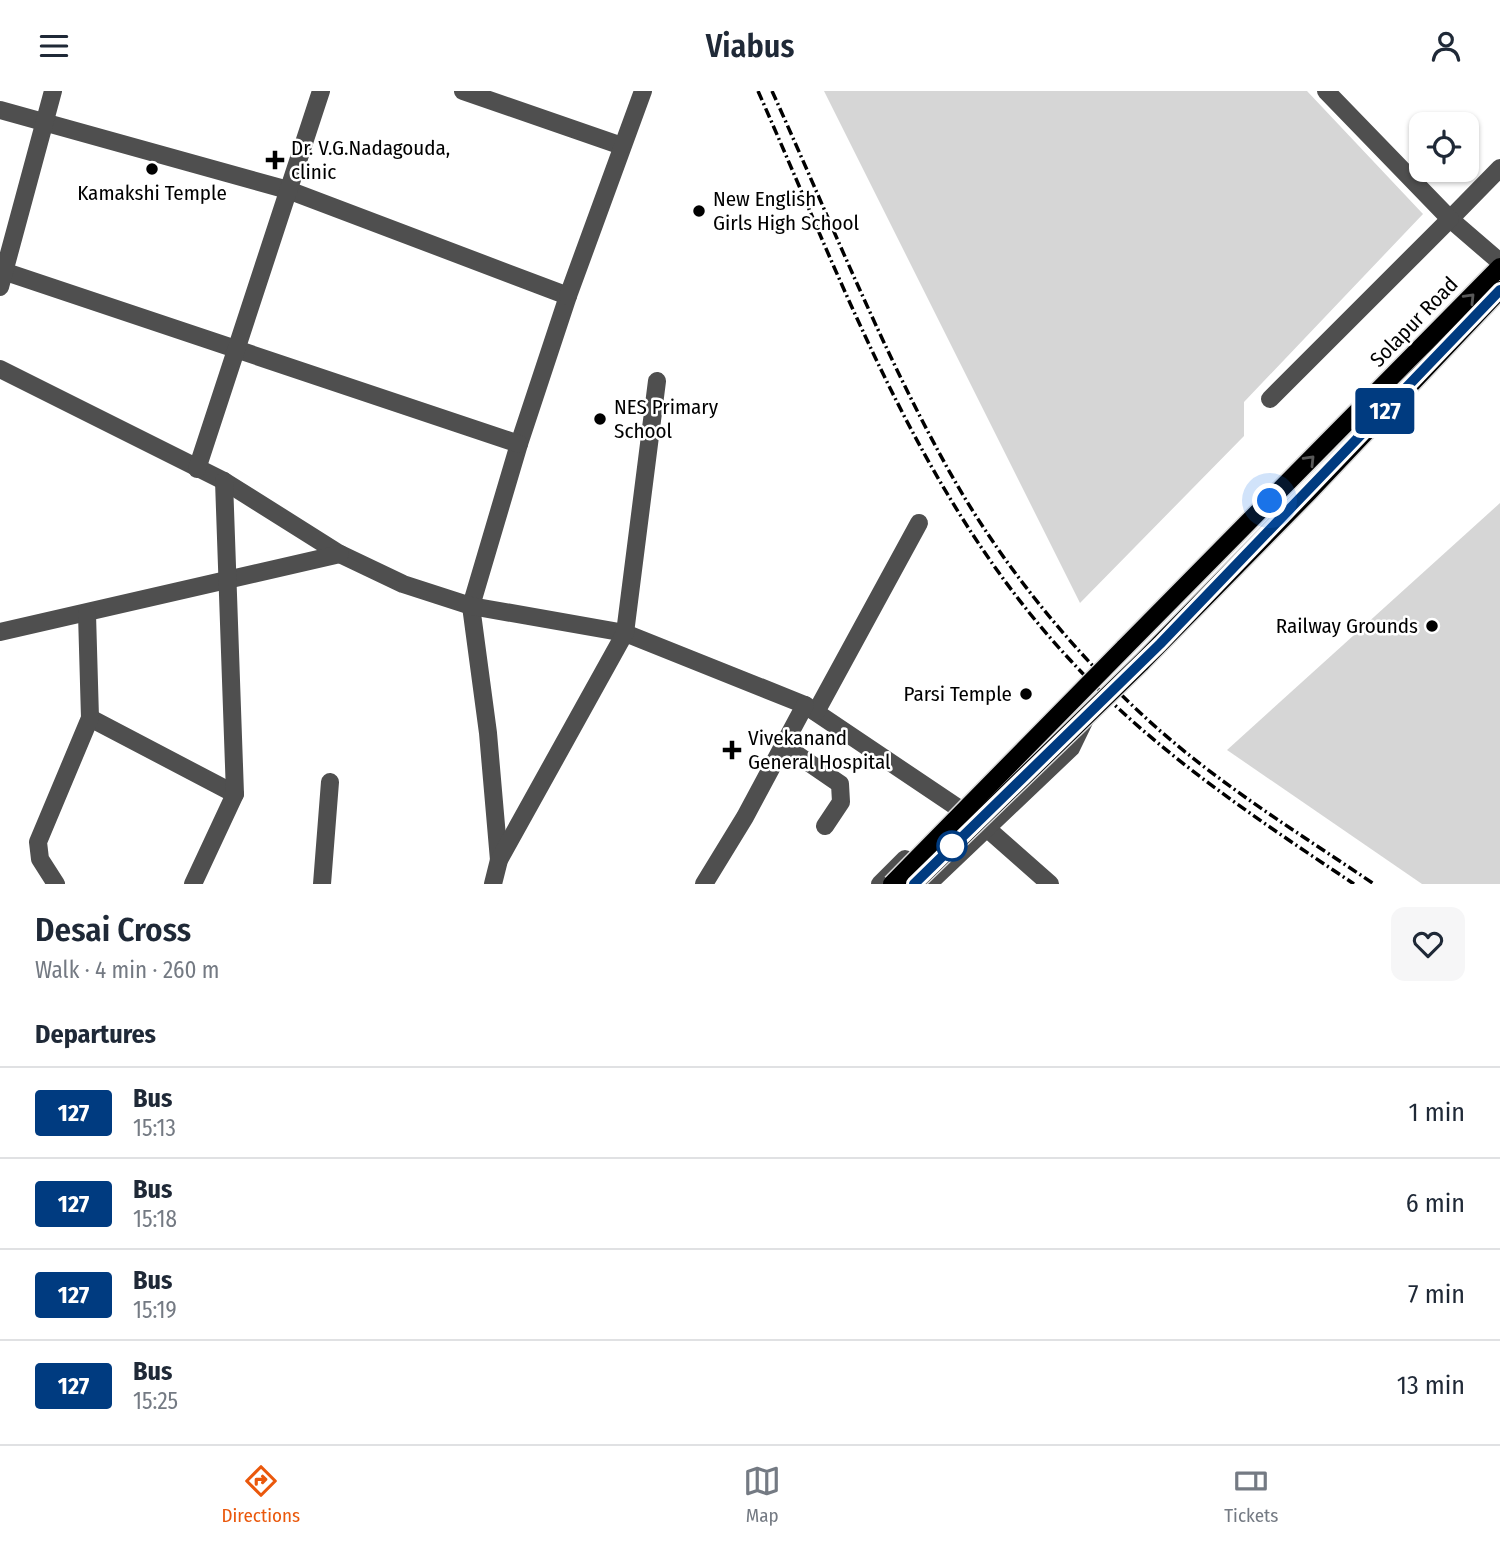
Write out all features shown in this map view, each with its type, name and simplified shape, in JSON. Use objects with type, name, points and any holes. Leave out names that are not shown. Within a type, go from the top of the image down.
[{"type":"main road","name":"Solapur Road","points":[[892,884],[1500,264]]},
{"type":"main road","name":"Solapur Road","points":[[914,884],[1141,663],[1309,492],[1500,290]]},
{"type":"street","points":[[53,91],[2,276],[519,444]]},
{"type":"street","points":[[197,469],[321,91]]},
{"type":"street","points":[[463,91],[622,146]]},
{"type":"street","points":[[499,860],[488,733],[471,606],[519,444],[568,296],[643,91]]},
{"type":"street","points":[[1326,91],[1450,219],[1500,264]]},
{"type":"street","points":[[0,110],[288,190],[568,296]]},
{"type":"street","points":[[1269,399],[1500,168]]},
{"type":"street","points":[[0,369],[224,481],[340,554],[403,585],[471,606],[625,633],[810,708],[963,811],[1051,884]]},
{"type":"street","points":[[493,884],[499,860],[625,633],[657,381]]},
{"type":"street","points":[[193,884],[235,794],[224,481]]},
{"type":"street","points":[[704,884],[745,817],[783,745],[810,708],[919,523]]},
{"type":"street","points":[[0,632],[340,554]]},
{"type":"street","points":[[57,884],[40,859],[38,842],[90,718],[87,614]]},
{"type":"street","points":[[880,884],[963,811],[1057,704],[1076,697]]},
{"type":"street","points":[[928,884],[1071,748],[1087,715]]},
{"type":"street","points":[[90,718],[235,794]]},
{"type":"street","points":[[783,745],[840,785],[841,802],[825,826]]},
{"type":"street","points":[[322,884],[330,782]]},
{"type":"shaded area","points":[[824,91],[1307,91],[1423,214],[1244,402],[1244,436],[1080,603]]},
{"type":"shaded area","name":"Railway Grounds","points":[[1500,503],[1500,884],[1422,884],[1227,750]]},
{"type":"railway","points":[[758,91],[891,391],[929,463],[972,533],[1019,599],[1072,662],[1171,754],[1242,808],[1354,884]]},
{"type":"railway","points":[[772,91],[900,377],[948,469],[1013,570],[1091,664],[1174,743],[1258,806],[1374,884]]},
{"type":"bus line","name":"127","points":[[914,884],[1160,644],[1309,492],[1500,290]]},
{"type":"place","name":"Dr. V.G.Nadagouda, clinic","points":[[275,160]]},
{"type":"place","name":"Kamakshi Temple","points":[[152,169]]},
{"type":"place","name":"New English Girls High School","points":[[699,211]]},
{"type":"place","name":"NES Primary School","points":[[600,419]]},
{"type":"place","name":"Railway Grounds","points":[[1432,626]]},
{"type":"place","name":"Parsi Temple","points":[[1026,694]]},
{"type":"place","name":"Vivekanand General Hospital","points":[[732,750]]},
{"type":"route","points":[[952,846],[947,828],[1270,501]]}]
